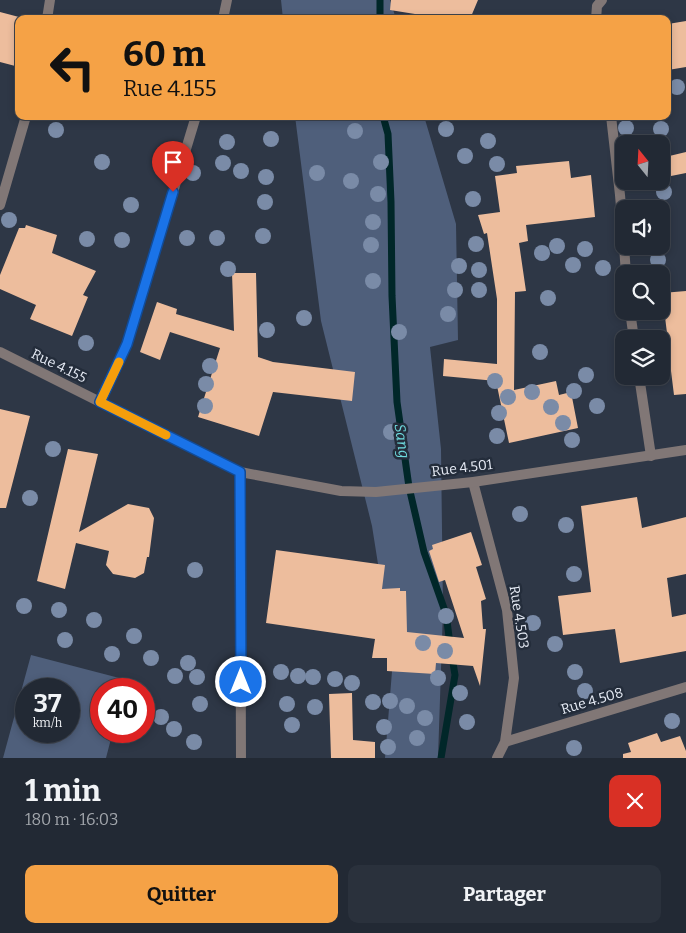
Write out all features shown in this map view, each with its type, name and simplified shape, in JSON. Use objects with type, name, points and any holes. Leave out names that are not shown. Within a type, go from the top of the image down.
[{"type":"street","points":[[48,15],[50,0]]},
{"type":"street","points":[[224,15],[227,0]]},
{"type":"street","points":[[596,15],[597,6],[602,0]]},
{"type":"street","points":[[0,205],[25,120]]},
{"type":"street","points":[[100,402],[127,344],[195,120]]},
{"type":"street","points":[[611,120],[620,200]]},
{"type":"street","name":"Rue 4.155","points":[[0,352],[240,472]]},
{"type":"street","points":[[640,385],[651,456]]},
{"type":"street","name":"Rue 4.501","points":[[240,472],[341,491],[376,492],[473,482],[686,450]]},
{"type":"street","points":[[240,472],[241,758]]},
{"type":"street","name":"Rue 4.503","points":[[473,482],[507,610],[514,678],[505,742],[497,758]]},
{"type":"street","name":"Rue 4.508","points":[[505,742],[686,687]]},
{"type":"shaded area","points":[[281,0],[390,0],[395,15],[283,15]]},
{"type":"shaded area","points":[[296,120],[425,120],[456,224],[458,340],[430,347],[441,449],[443,610],[438,758],[385,758],[393,659],[372,526],[321,321]]},
{"type":"shaded area","points":[[31,655],[119,678],[90,678],[90,743],[110,743],[106,758],[3,758],[15,714],[15,743],[80,743],[80,678],[25,678]]},
{"type":"building","points":[[391,0],[478,0],[472,15],[421,15],[390,10]]},
{"type":"building","points":[[0,12],[15,16],[15,66],[0,62]]},
{"type":"building","points":[[686,21],[686,67],[671,70],[671,24]]},
{"type":"building","points":[[686,152],[686,173],[670,176],[670,156]]},
{"type":"building","points":[[569,161],[571,178],[591,175],[595,217],[526,225],[528,241],[519,243],[526,291],[515,292],[514,390],[556,381],[559,395],[571,392],[578,428],[509,443],[496,381],[443,376],[444,359],[497,364],[497,299],[487,233],[484,234],[478,215],[500,212],[495,176],[517,173],[516,166]]},
{"type":"building","points":[[26,225],[57,235],[52,253],[96,271],[83,295],[88,297],[72,336],[30,319],[36,305],[0,289],[0,275],[19,228],[25,228]]},
{"type":"building","points":[[232,273],[256,273],[258,357],[273,362],[355,372],[352,401],[273,392],[259,436],[198,417],[220,348],[170,332],[160,360],[140,352],[157,302],[177,309],[176,314],[234,331]]},
{"type":"building","points":[[686,291],[686,394],[674,395],[670,371],[670,330],[667,330],[665,320],[670,320],[670,292]]},
{"type":"building","points":[[0,409],[30,416],[6,508],[0,508]]},
{"type":"building","points":[[68,449],[98,454],[79,532],[128,504],[149,508],[154,518],[149,557],[147,557],[144,573],[135,578],[113,574],[106,565],[109,551],[76,543],[65,589],[37,581]]},
{"type":"building","points":[[637,497],[642,528],[686,517],[686,574],[667,578],[672,617],[686,614],[686,651],[620,663],[615,629],[563,635],[558,596],[591,592],[581,506]]},
{"type":"building","points":[[471,532],[482,565],[476,567],[486,599],[481,601],[483,629],[486,629],[480,686],[473,666],[436,663],[435,674],[387,671],[387,658],[372,658],[375,639],[266,623],[276,550],[385,565],[382,589],[400,588],[400,591],[406,591],[407,632],[464,638],[445,580],[439,582],[429,551],[433,549],[432,545]]},
{"type":"building","points":[[352,693],[353,740],[375,742],[375,758],[331,758],[329,694]]},
{"type":"building","points":[[657,733],[661,742],[680,736],[686,751],[686,758],[623,758],[623,754],[631,752],[628,743]]},
{"type":"waterway","name":"Sang","points":[[380,0],[380,15]]},
{"type":"waterway","name":"Sang","points":[[384,120],[388,134],[397,402],[409,487],[424,552],[446,614],[450,644]]},
{"type":"waterway","name":"Sang","points":[[441,758],[455,675],[452,657]]},
{"type":"slow traffic","points":[[119,362],[100,402],[166,435]]},
{"type":"route","points":[[173,192],[127,344],[100,402],[240,472],[241,682]]}]
